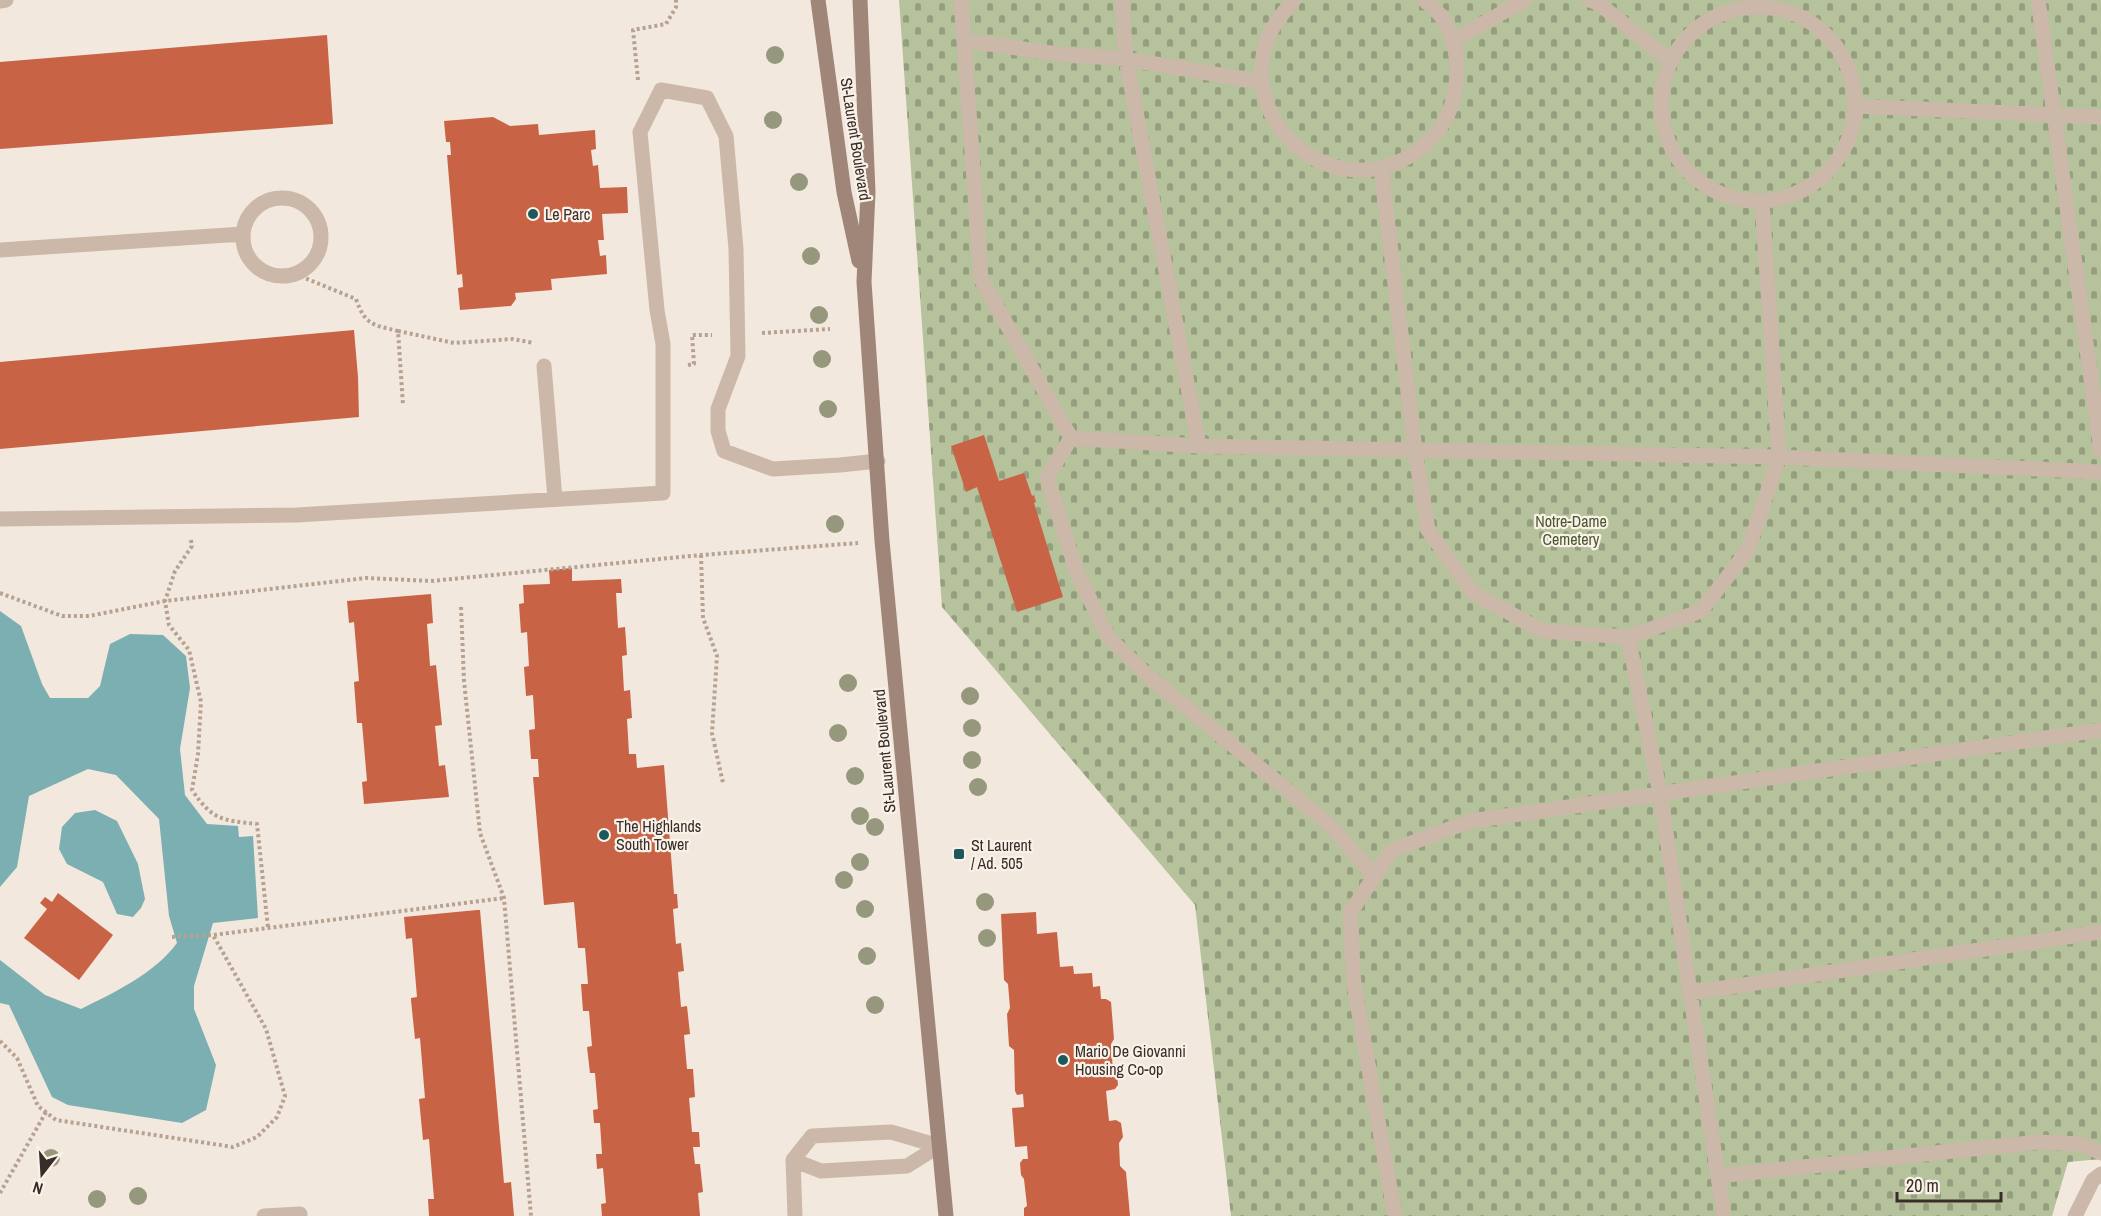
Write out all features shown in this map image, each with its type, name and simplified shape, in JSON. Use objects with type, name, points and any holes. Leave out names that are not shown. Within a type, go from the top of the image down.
[{"type":"main road","name":"St-Laurent Boulevard","points":[[818,0],[844,192],[864,282]]},
{"type":"main road","name":"St-Laurent Boulevard","points":[[860,0],[868,192],[864,282],[882,541],[946,1216]]},
{"type":"lane","points":[[0,1],[6,0]]},
{"type":"lane","points":[[961,0],[981,279],[1071,438]]},
{"type":"lane","points":[[1122,0],[1126,59],[1199,446]]},
{"type":"lane","points":[[1294,0],[1277,19],[1264,49],[1261,82],[1270,113],[1288,140],[1314,160],[1345,170],[1382,168],[1408,158],[1434,138],[1451,110],[1458,79],[1455,46],[1441,17],[1424,0]]},
{"type":"lane","points":[[1452,41],[1525,0]]},
{"type":"lane","points":[[1589,0],[1598,3],[1670,61]]},
{"type":"lane","points":[[2038,0],[2101,450]]},
{"type":"lane","points":[[1754,4],[1779,9],[1809,21],[1830,38],[1847,66],[1855,97],[1852,129],[1839,158],[1817,182],[1788,197],[1762,201],[1724,195],[1696,179],[1674,155],[1662,125],[1661,92],[1670,61],[1688,35],[1715,16],[1754,4]]},
{"type":"lane","points":[[964,40],[1057,54],[1126,59],[1261,82]]},
{"type":"lane","points":[[0,519],[297,515],[663,493],[663,344],[657,310],[640,132],[661,90],[707,98],[726,136],[736,249],[738,356],[718,409],[718,431],[724,451],[773,469],[878,461]]},
{"type":"lane","points":[[1854,106],[2101,117]]},
{"type":"lane","points":[[1382,168],[1415,450],[1428,530],[1473,593],[1543,631],[1628,637],[1701,611],[1748,550],[1779,457],[1762,201]]},
{"type":"lane","points":[[275,198],[288,198],[300,202],[311,210],[318,221],[321,233],[320,246],[315,258],[306,268],[295,274],[282,276],[258,268],[249,258],[244,247],[243,234],[246,222],[253,210],[275,198]]},
{"type":"lane","points":[[0,250],[243,234]]},
{"type":"lane","points":[[544,366],[555,499]]},
{"type":"lane","points":[[1071,438],[1199,446],[1779,457],[2101,472]]},
{"type":"lane","points":[[1071,438],[1047,477],[1076,570],[1107,637],[1147,675],[1331,826],[1374,876]]},
{"type":"lane","points":[[1628,637],[1660,794],[1724,1216]]},
{"type":"lane","points":[[1395,1216],[1354,985],[1350,913],[1392,850],[1472,821],[2101,730]]},
{"type":"lane","points":[[1689,993],[2101,932]]},
{"type":"lane","points":[[795,1216],[793,1160],[812,1136],[891,1132],[939,1146]]},
{"type":"lane","points":[[1718,1176],[2038,1142],[2081,1144],[2101,1153]]},
{"type":"lane","points":[[793,1160],[821,1171],[907,1166],[939,1146]]},
{"type":"lane","points":[[2074,1216],[2093,1180],[2101,1174]]},
{"type":"lane","points":[[264,1216],[300,1214]]},
{"type":"path","points":[[661,90],[638,81],[633,30],[666,24],[676,7],[676,0]]},
{"type":"path","points":[[295,274],[356,299],[361,315],[374,325],[454,343],[513,339],[538,343],[544,366]]},
{"type":"path","points":[[398,331],[403,405]]},
{"type":"path","points":[[188,517],[192,546],[175,571],[165,601],[169,625],[189,650],[201,702],[198,754],[192,790],[202,805],[220,819],[257,824],[268,928]]},
{"type":"path","points":[[0,593],[62,616],[89,616],[165,601],[366,578],[431,581],[702,555],[882,541]]},
{"type":"path","points":[[702,555],[703,618],[717,656],[712,733],[723,783]]},
{"type":"path","points":[[461,607],[464,681],[480,833],[504,898],[531,1216]]},
{"type":"path","points":[[172,937],[213,935],[504,898]]},
{"type":"path","points":[[0,1041],[17,1058],[38,1106],[56,1120],[233,1147],[257,1137],[277,1118],[285,1096],[266,1029],[213,935]]},
{"type":"path","points":[[0,1193],[46,1112]]},
{"type":"green space","name":"Notre-Dame Cemetery","points":[[899,0],[2101,0],[2101,1159],[2068,1162],[2052,1216],[1231,1216],[1195,905],[942,607]]},
{"type":"water","points":[[0,611],[21,626],[42,684],[50,698],[88,698],[100,686],[110,644],[130,634],[163,635],[186,656],[190,688],[180,749],[185,795],[207,824],[238,826],[239,837],[253,836],[258,918],[213,923],[194,986],[194,1009],[216,1065],[206,1110],[182,1123],[68,1105],[52,1097],[9,1005],[0,1003],[0,960],[45,995],[81,1009],[145,973],[168,954],[177,943],[169,916],[159,819],[116,775],[88,769],[29,796],[17,867],[0,887]]},
{"type":"water","points":[[95,810],[117,821],[138,864],[145,899],[133,917],[117,914],[103,882],[67,864],[59,849],[62,827],[75,813]]},
{"type":"building","points":[[327,35],[333,124],[0,149],[0,62]]},
{"type":"building","name":"Le Parc","points":[[493,117],[510,126],[538,124],[539,135],[595,130],[596,149],[591,150],[593,166],[598,165],[600,188],[627,187],[628,213],[602,214],[604,240],[598,240],[600,256],[606,255],[607,274],[551,279],[552,290],[515,293],[516,299],[511,306],[460,310],[458,288],[463,287],[462,274],[457,275],[447,155],[451,155],[450,142],[446,142],[444,121]]},
{"type":"building","points":[[354,330],[359,417],[0,449],[0,362]]},
{"type":"building","points":[[984,435],[999,481],[1024,473],[1032,496],[1034,495],[1036,502],[1034,503],[1063,597],[1017,612],[977,487],[966,492],[951,446]]},
{"type":"building","points":[[572,568],[572,581],[621,579],[622,593],[616,593],[618,628],[625,627],[627,655],[622,656],[624,691],[630,690],[632,718],[627,719],[629,754],[636,754],[637,768],[664,765],[674,894],[677,894],[678,908],[673,909],[676,944],[681,943],[684,971],[678,972],[681,1007],[687,1006],[690,1034],[684,1035],[687,1069],[693,1069],[695,1097],[689,1098],[692,1132],[699,1132],[700,1147],[693,1147],[695,1164],[700,1164],[703,1192],[698,1193],[700,1216],[602,1216],[601,1204],[606,1203],[603,1168],[597,1169],[596,1154],[602,1154],[600,1123],[594,1123],[593,1110],[598,1109],[595,1073],[590,1073],[587,1047],[592,1046],[589,1011],[583,1011],[581,984],[588,984],[585,948],[578,948],[574,902],[544,905],[533,777],[539,777],[538,759],[531,759],[529,730],[535,729],[533,695],[526,696],[524,667],[529,666],[527,632],[521,633],[519,604],[524,603],[523,585],[550,584],[549,570]]},
{"type":"building","points":[[431,594],[433,623],[427,624],[430,666],[436,665],[442,725],[435,726],[439,766],[445,765],[449,797],[364,804],[362,782],[367,781],[362,723],[357,723],[354,682],[359,681],[354,622],[349,623],[347,601]]},
{"type":"building","points":[[58,893],[113,935],[79,980],[24,938],[47,909],[40,903],[45,897],[52,902]]},
{"type":"building","points":[[480,910],[504,1183],[511,1182],[514,1216],[429,1216],[428,1199],[434,1199],[429,1139],[423,1140],[419,1099],[425,1098],[420,1038],[415,1039],[411,1000],[417,997],[412,938],[406,939],[404,917]]},
{"type":"building","name":"Mario De Giovanni Housing Co-op","points":[[1036,912],[1037,934],[1057,932],[1060,967],[1073,966],[1074,974],[1092,973],[1093,987],[1100,986],[1101,999],[1111,1002],[1114,1039],[1111,1044],[1113,1071],[1117,1074],[1118,1085],[1115,1089],[1106,1091],[1109,1121],[1116,1120],[1121,1123],[1123,1137],[1119,1143],[1120,1166],[1126,1172],[1130,1216],[1024,1216],[1024,1208],[1027,1206],[1020,1163],[1023,1159],[1028,1159],[1027,1146],[1015,1147],[1012,1108],[1024,1107],[1023,1094],[1017,1095],[1015,1091],[1014,1050],[1009,1046],[1007,1014],[1010,1008],[1008,984],[1004,980],[1001,914]]},
{"type":"place","name":"Le Parc","points":[[533,214]]},
{"type":"place","name":"The Highlands South Tower","points":[[604,835]]},
{"type":"place","name":"St Laurent / Ad. 505","points":[[959,854]]},
{"type":"place","name":"Mario De Giovanni Housing Co-op","points":[[1063,1060]]}]
